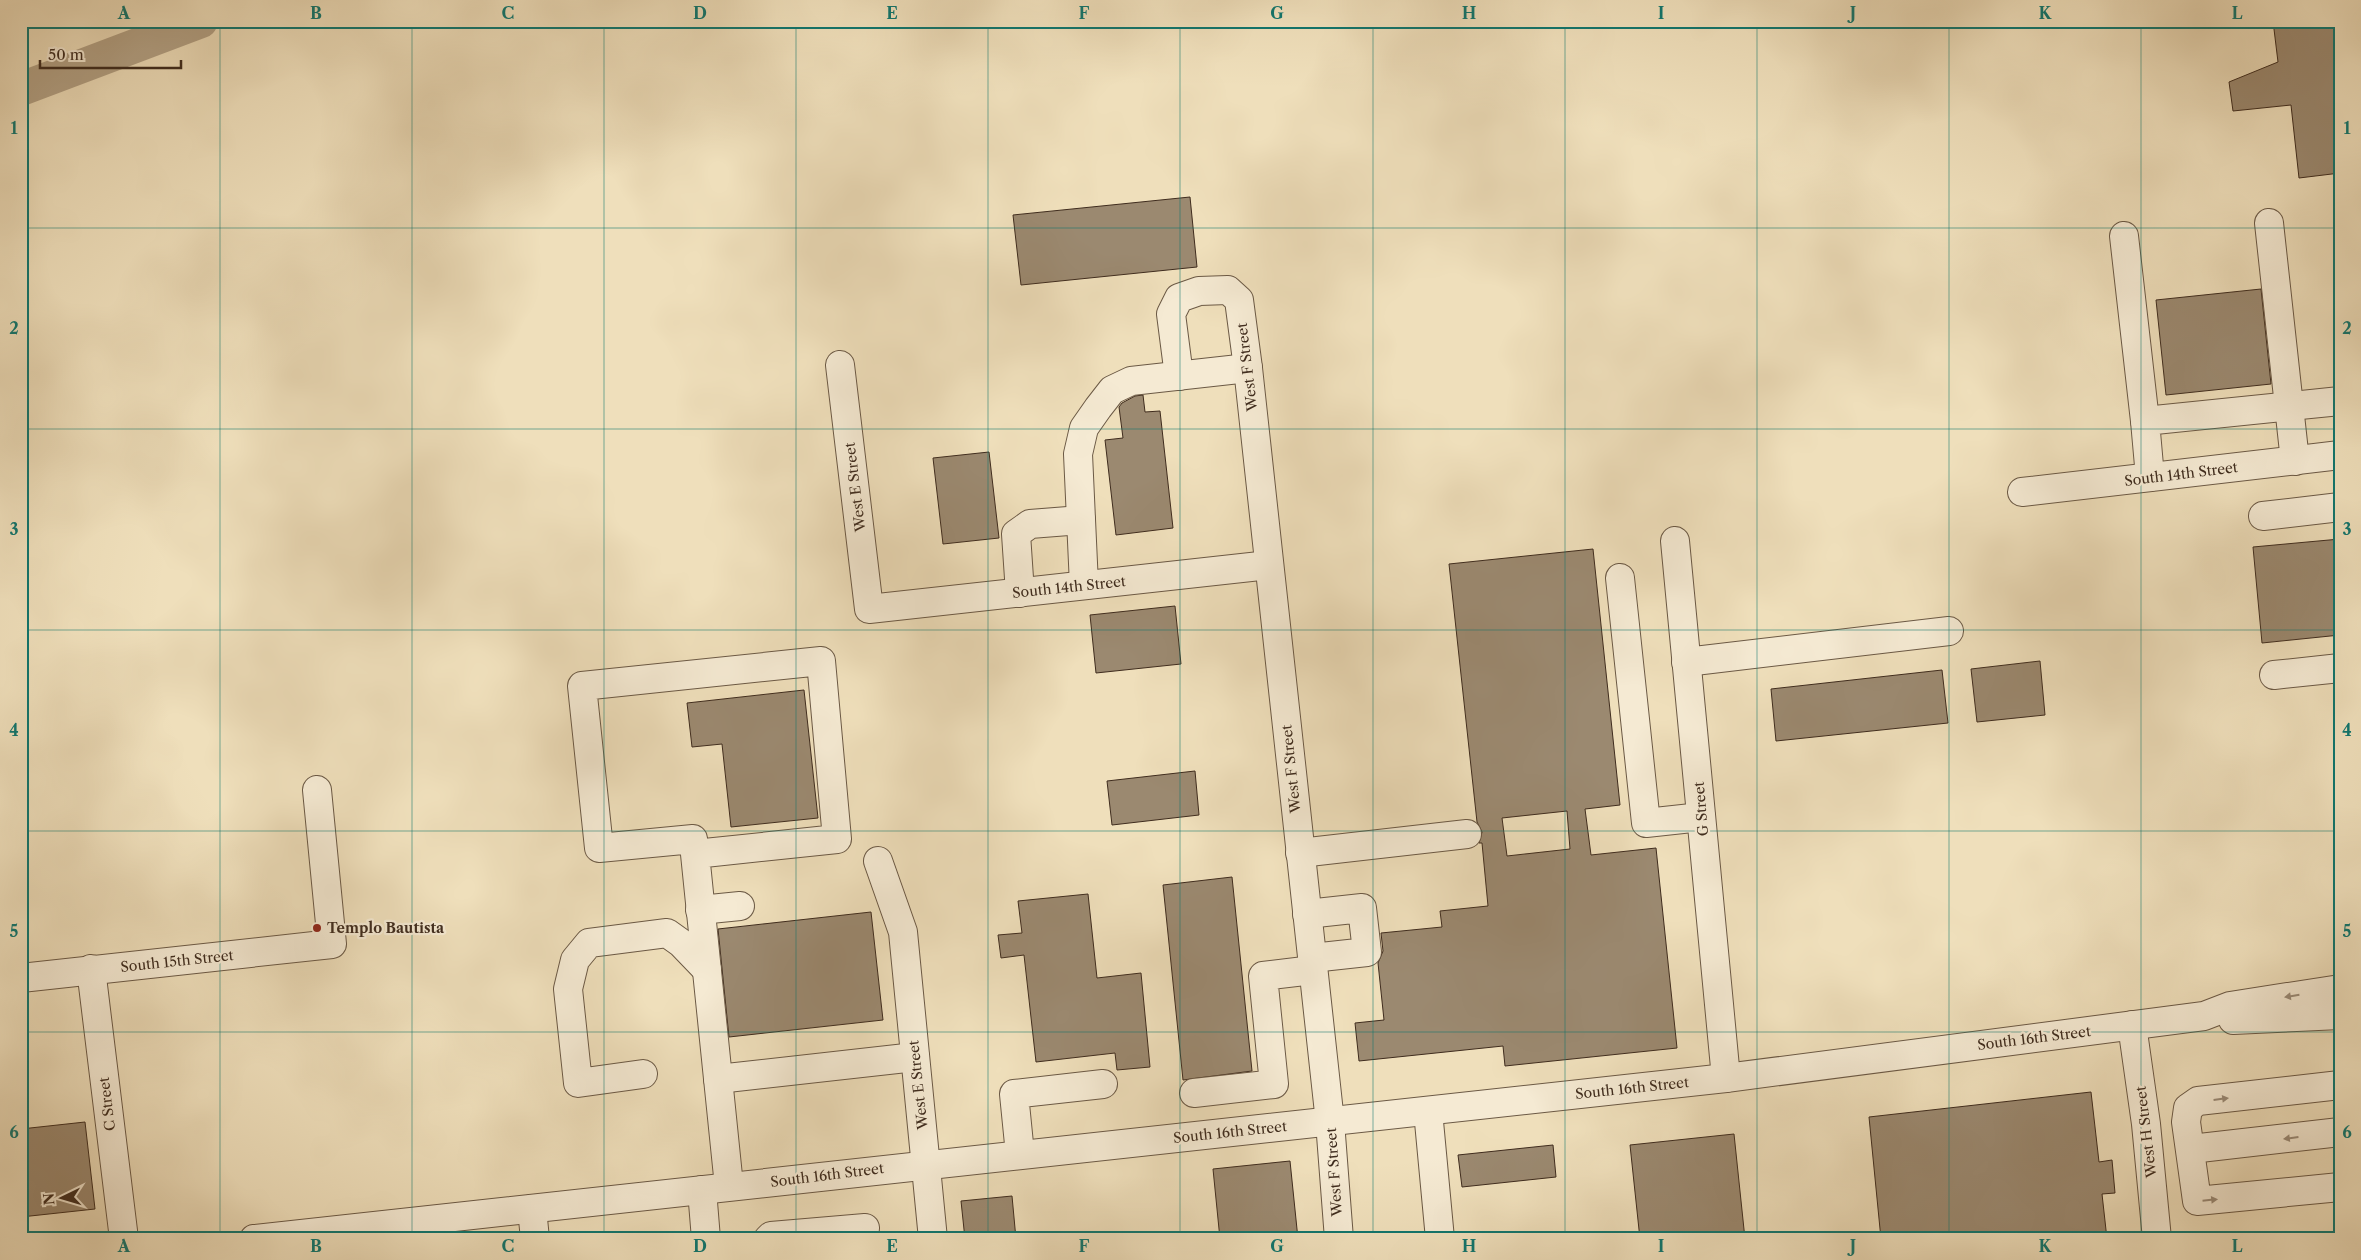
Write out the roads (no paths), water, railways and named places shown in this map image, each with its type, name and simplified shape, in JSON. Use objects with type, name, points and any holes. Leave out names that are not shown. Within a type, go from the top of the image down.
[{"type":"street","points":[[2269,223],[2295,461]]},
{"type":"street","points":[[2124,236],[2150,477]]},
{"type":"street","name":"West F Street","points":[[1179,376],[1171,314],[1179,298],[1199,291],[1228,290],[1239,300],[1248,368],[1330,1122],[1339,1239]]},
{"type":"street","name":"West E Street","points":[[840,365],[869,609]]},
{"type":"street","points":[[1084,585],[1078,454],[1084,428],[1112,390],[1131,381],[1248,368]]},
{"type":"street","points":[[2145,421],[2340,401]]},
{"type":"street","name":"South 14th Street","points":[[2022,492],[2340,455]]},
{"type":"street","points":[[2263,516],[2340,507]]},
{"type":"street","points":[[1020,593],[1016,534],[1030,524],[1081,520]]},
{"type":"street","name":"G Street","points":[[1675,541],[1726,1078]]},
{"type":"street","name":"South 14th Street","points":[[869,609],[1269,565]]},
{"type":"street","points":[[1620,578],[1646,823],[1701,817]]},
{"type":"street","points":[[1686,662],[1948,631]]},
{"type":"street","points":[[695,854],[837,839],[821,661],[582,686],[599,848],[693,839],[729,1186]]},
{"type":"street","points":[[2274,675],[2340,668]]},
{"type":"street","name":"South 15th Street","points":[[21,978],[332,944],[317,790]]},
{"type":"street","points":[[1300,853],[1467,834]]},
{"type":"street","name":"West E Street","points":[[878,861],[902,932],[933,1239]]},
{"type":"street","points":[[700,910],[740,906]]},
{"type":"street","points":[[1194,1094],[1274,1084],[1263,976],[1367,952],[1362,908],[1307,914]]},
{"type":"street","points":[[643,1074],[578,1083],[568,990],[575,960],[589,943],[667,933],[681,943],[706,970]]},
{"type":"street","name":"C Street","points":[[91,969],[124,1239]]},
{"type":"street","name":"South 16th Street","points":[[254,1239],[1726,1078],[2204,1016],[2230,1006],[2340,989]]},
{"type":"street","name":"South 16th Street","points":[[2204,1016],[2232,1020],[2340,1015]]},
{"type":"street","name":"West H Street","points":[[2132,1025],[2146,1124],[2157,1239]]},
{"type":"street","points":[[718,1079],[915,1057]]},
{"type":"street","points":[[1020,1154],[1014,1094],[1103,1084]]},
{"type":"street","points":[[2340,1085],[2198,1101],[2188,1108],[2186,1122],[2191,1149],[2196,1201],[2340,1187]]},
{"type":"street","points":[[1240,1088],[1244,1131]]},
{"type":"street","points":[[1428,1111],[1440,1239]]},
{"type":"street","points":[[2146,1124],[2186,1122]]},
{"type":"street","points":[[2191,1149],[2340,1132]]},
{"type":"street","points":[[702,1190],[706,1239]]},
{"type":"street","points":[[532,1209],[535,1239]]},
{"type":"street","points":[[768,1239],[771,1236],[865,1228]]},
{"type":"waterway","points":[[21,89],[201,21]]},
{"type":"place","name":"Templo Bautista","points":[[317,928]]}]
